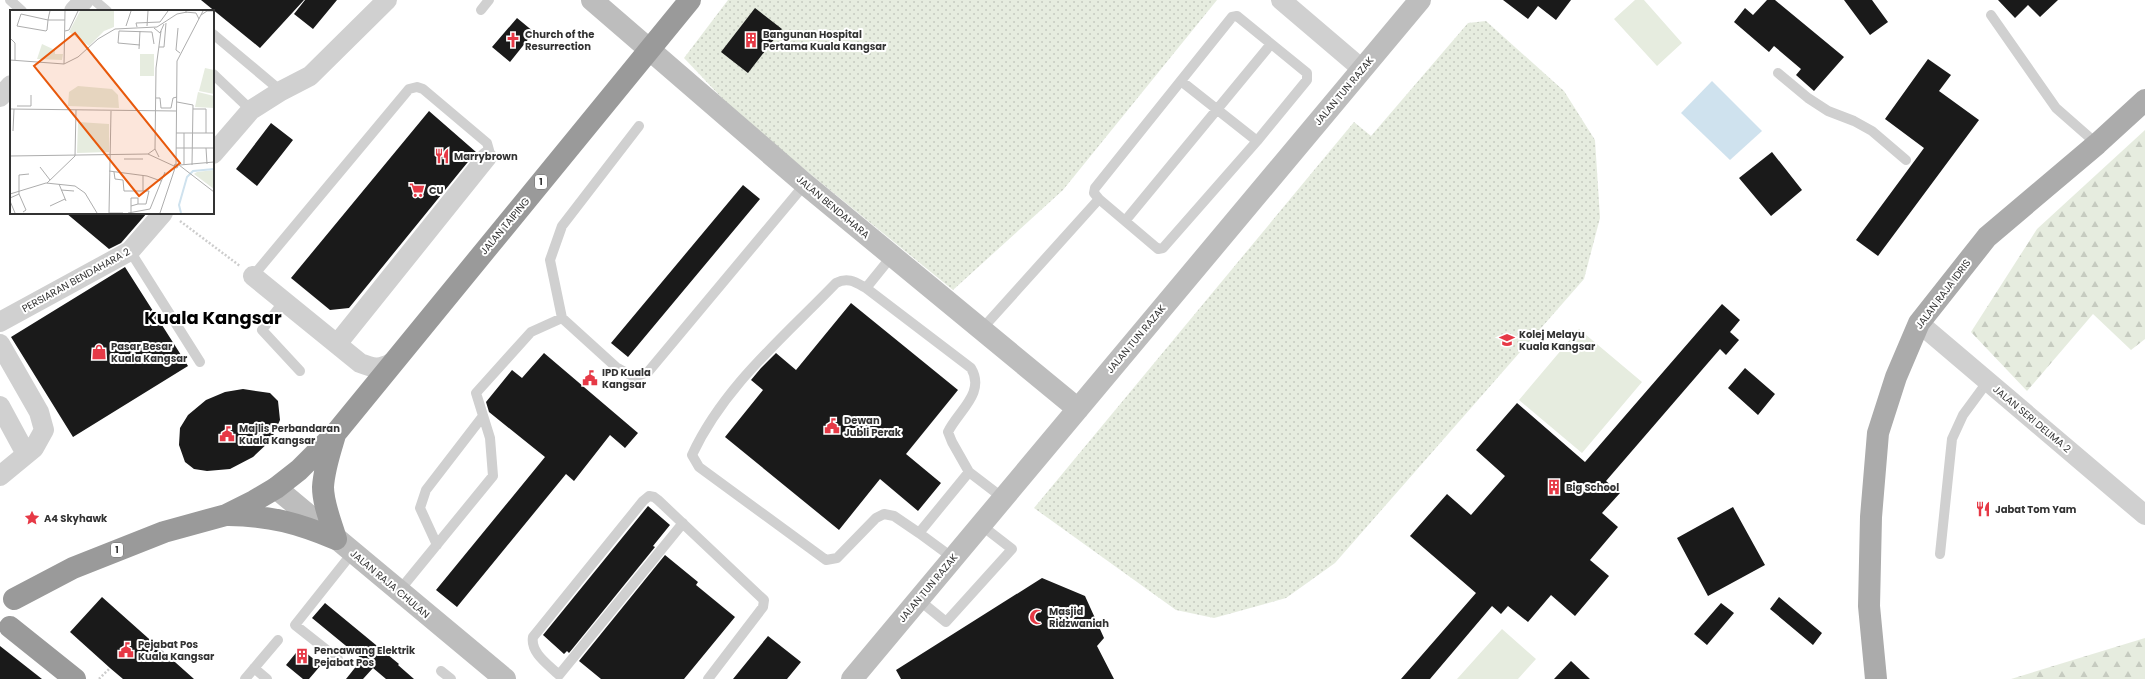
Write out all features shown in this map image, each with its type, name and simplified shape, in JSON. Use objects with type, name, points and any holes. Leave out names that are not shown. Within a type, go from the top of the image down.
[{"type":"highway","name":"JALAN TAIPING","points":[[335,434],[391,363],[690,0]]},
{"type":"highway","name":"1","points":[[74,679],[5,630],[16,614],[7,593],[164,532],[226,515],[276,488],[299,470],[335,434]]},
{"type":"highway","points":[[335,434],[326,466],[323,488],[326,505],[336,538]]},
{"type":"highway","points":[[226,515],[256,515],[280,519],[336,538]]},
{"type":"main road","name":"JALAN RAJA IDRIS","points":[[1876,679],[1869,606],[1871,517],[1878,433],[1896,377],[1919,323],[1987,237],[2097,144],[2145,100]]},
{"type":"street","points":[[75,10],[84,0]]},
{"type":"street","points":[[214,153],[251,110],[281,91],[310,76],[387,0]]},
{"type":"street","name":"JALAN BENDAHARA","points":[[592,0],[891,257],[1078,409]]},
{"type":"street","points":[[1281,0],[1362,69]]},
{"type":"street","name":"JALAN TUN RAZAK","points":[[852,679],[1420,0]]},
{"type":"street","points":[[0,97],[10,86]]},
{"type":"street","points":[[337,344],[487,157]]},
{"type":"street","name":"PERSIARAN BENDAHARA 2","points":[[0,322],[130,251],[169,215]]},
{"type":"street","points":[[253,276],[360,363],[373,369],[384,367],[391,363]]},
{"type":"street","name":"JALAN SERI DELIMA 2","points":[[1919,323],[2145,515]]},
{"type":"street","points":[[0,344],[39,412],[44,430],[38,442],[0,476]]},
{"type":"street","points":[[360,363],[366,378],[363,398]]},
{"type":"street","points":[[0,406],[26,454]]},
{"type":"street","name":"JALAN RAJA CHULAN","points":[[276,488],[505,679]]},
{"type":"lane","points":[[10,0],[21,10]]},
{"type":"lane","points":[[94,0],[106,10]]},
{"type":"lane","points":[[481,10],[489,0]]},
{"type":"lane","points":[[1991,15],[2056,108],[2097,144]]},
{"type":"lane","points":[[1234,16],[1237,16],[1307,73],[1308,76],[1257,141],[1163,248],[1158,248],[1099,199],[1094,193],[1095,188],[1181,81],[1234,16]]},
{"type":"lane","points":[[214,35],[281,91]]},
{"type":"lane","points":[[1125,221],[1271,44]]},
{"type":"lane","points":[[1778,73],[1808,98],[1828,111],[1854,120],[1872,131],[1906,160]]},
{"type":"lane","points":[[214,75],[251,110]]},
{"type":"lane","points":[[1181,81],[1257,141]]},
{"type":"lane","points":[[253,276],[409,89],[418,87],[423,89],[487,143],[489,150],[487,157]]},
{"type":"lane","points":[[639,126],[562,226],[550,260],[562,318],[616,367],[634,377],[648,372],[805,184]]},
{"type":"lane","points":[[981,330],[1099,199]]},
{"type":"lane","points":[[130,251],[200,362]]},
{"type":"lane","points":[[866,288],[891,257]]},
{"type":"lane","points":[[953,558],[894,516],[884,514],[876,518],[837,558],[826,560],[699,467],[692,455],[702,435],[736,386],[836,284],[844,279],[851,280],[866,288],[971,368],[975,375],[976,383],[972,398],[948,432],[968,472],[1003,498]]},
{"type":"lane","points":[[284,301],[262,330],[300,371]]},
{"type":"lane","points":[[399,591],[493,476],[490,438],[476,393],[531,332],[562,318]]},
{"type":"lane","points":[[1940,554],[1952,439],[1963,416],[1988,381]]},
{"type":"lane","points":[[437,545],[420,508],[426,490],[483,416]]},
{"type":"lane","points":[[919,533],[968,472]]},
{"type":"lane","points":[[683,523],[559,678],[534,651],[532,644],[533,637],[643,501],[649,496],[654,496],[683,523],[764,600],[764,607],[708,679]]},
{"type":"lane","points":[[919,600],[946,622],[1012,549],[981,525]]},
{"type":"lane","points":[[338,659],[295,625],[352,552]]},
{"type":"lane","points":[[246,679],[278,640]]},
{"type":"lane","points":[[254,668],[267,679]]},
{"type":"lane","points":[[441,671],[451,679]]},
{"type":"path","points":[[169,215],[253,276]]},
{"type":"path","points":[[99,679],[110,668]]},
{"type":"green space","points":[[728,0],[1217,0],[1063,190],[953,290],[740,117],[684,58]]},
{"type":"green space","points":[[1635,0],[1644,0],[1682,43],[1657,66],[1614,19]]},
{"type":"green space","points":[[1486,21],[1564,91],[1595,140],[1600,218],[1584,279],[1335,563],[1286,598],[1214,618],[1176,610],[1034,508],[1354,122],[1371,136],[1468,23]]},
{"type":"green space","points":[[2145,130],[2145,339],[2131,350],[2093,314],[2027,391],[1971,332],[2037,229]]},
{"type":"green space","points":[[1579,329],[1642,382],[1582,453],[1519,400]]},
{"type":"green space","points":[[1502,629],[1536,659],[1518,679],[1457,679]]},
{"type":"green space","points":[[2145,638],[2145,679],[2011,679]]},
{"type":"water","points":[[1712,81],[1762,131],[1730,160],[1681,113]]},
{"type":"building","points":[[201,0],[304,0],[260,48]]},
{"type":"building","points":[[305,0],[337,0],[313,29],[294,14]]},
{"type":"building","points":[[1503,0],[1571,0],[1556,20],[1538,6],[1528,19]]},
{"type":"building","points":[[1767,0],[1775,0],[1844,57],[1814,91],[1796,75],[1801,69],[1774,46],[1769,52],[1734,22],[1745,8],[1753,15]]},
{"type":"building","points":[[1844,0],[1872,0],[1888,22],[1870,35]]},
{"type":"building","points":[[1998,0],[2058,0],[2040,17],[2028,5],[2015,18]]},
{"type":"building","name":"Bangunan Hospital Pertama Kuala Kangsar","points":[[755,8],[782,29],[748,73],[721,52]]},
{"type":"building","name":"Church of the Resurrection","points":[[517,18],[534,32],[510,62],[492,47]]},
{"type":"building","points":[[1928,59],[1951,75],[1939,91],[1979,120],[1878,256],[1856,240],[1924,148],[1885,119]]},
{"type":"building","points":[[429,111],[476,152],[349,308],[330,310],[291,278]]},
{"type":"building","points":[[271,123],[293,140],[257,186],[236,169]]},
{"type":"building","points":[[1772,152],[1802,190],[1771,216],[1739,178]]},
{"type":"building","points":[[743,185],[760,199],[628,357],[611,343]]},
{"type":"building","points":[[67,214],[146,214],[121,243],[109,249]]},
{"type":"building","name":"Pasar Besar Kuala Kangsar","points":[[125,267],[188,366],[73,437],[11,337]]},
{"type":"building","name":"Dewan Jubli Perak","points":[[851,303],[958,390],[906,454],[941,483],[918,511],[880,479],[839,530],[725,437],[763,390],[751,380],[761,368],[776,353],[796,370]]},
{"type":"building","name":"Big School","points":[[1722,304],[1740,320],[1730,332],[1739,340],[1726,355],[1720,349],[1606,481],[1620,493],[1602,513],[1618,527],[1590,560],[1609,576],[1575,616],[1551,595],[1528,622],[1508,606],[1501,614],[1492,606],[1430,679],[1401,679],[1476,593],[1410,536],[1447,494],[1471,515],[1505,476],[1476,450],[1517,403],[1585,462]]},
{"type":"building","points":[[544,353],[638,433],[625,448],[610,435],[574,481],[566,474],[457,607],[436,590],[545,457],[489,412],[486,402],[512,370],[522,378]]},
{"type":"building","points":[[1745,368],[1775,394],[1758,415],[1728,388]]},
{"type":"building","name":"Majlis Perbandaran Kuala Kangsar","points":[[243,389],[270,393],[278,401],[280,420],[271,440],[253,457],[230,469],[207,471],[194,469],[185,462],[179,445],[180,428],[188,415],[206,400],[225,392]]},
{"type":"building","points":[[648,506],[670,525],[653,546],[655,547],[569,653],[567,651],[564,654],[543,635]]},
{"type":"building","points":[[1733,507],[1765,565],[1708,596],[1677,538]]},
{"type":"building","points":[[665,555],[698,582],[696,585],[735,617],[684,679],[601,679],[579,661]]},
{"type":"building","name":"Masjid Ridzwaniah","points":[[1042,578],[1085,596],[1104,638],[1097,646],[1114,679],[901,679],[896,670]]},
{"type":"building","name":"Pejabat Pos Kuala Kangsar","points":[[102,597],[194,679],[123,679],[110,668],[70,632]]},
{"type":"building","points":[[1779,597],[1822,633],[1813,645],[1770,609]]},
{"type":"building","points":[[325,603],[399,664],[398,665],[414,679],[386,679],[373,668],[363,679],[346,679],[362,659],[312,618]]},
{"type":"building","points":[[1721,603],[1734,613],[1707,645],[1694,634]]},
{"type":"building","points":[[768,636],[801,662],[787,679],[733,679]]},
{"type":"building","points":[[0,646],[42,679],[0,679]]},
{"type":"building","name":"Pencawang Elektrik Pejabat Pos","points":[[300,648],[321,665],[309,679],[303,679],[286,665]]},
{"type":"building","points":[[1571,661],[1590,679],[1554,679]]},
{"type":"place","name":"Church of the Resurrection","points":[[513,40]]},
{"type":"place","name":"Bangunan Hospital Pertama Kuala Kangsar","points":[[751,40]]},
{"type":"place","name":"Marrybrown","points":[[442,156]]},
{"type":"place","name":"CU","points":[[417,190]]},
{"type":"place","name":"Kolej Melayu Kuala Kangsar","points":[[1507,340]]},
{"type":"place","name":"Pasar Besar Kuala Kangsar","points":[[99,352]]},
{"type":"place","name":"IPD Kuala Kangsar","points":[[590,378]]},
{"type":"place","name":"Dewan Jubli Perak","points":[[832,426]]},
{"type":"place","name":"Majlis Perbandaran Kuala Kangsar","points":[[227,434]]},
{"type":"place","name":"Big School","points":[[1554,487]]},
{"type":"place","name":"Jabat Tom Yam","points":[[1983,509]]},
{"type":"place","name":"A4 Skyhawk","points":[[32,518]]},
{"type":"place","name":"Masjid Ridzwaniah","points":[[1037,617]]},
{"type":"place","name":"Pejabat Pos Kuala Kangsar","points":[[126,650]]},
{"type":"place","name":"Pencawang Elektrik Pejabat Pos","points":[[302,656]]},
{"type":"district","name":"Kuala Kangsar","points":[[213,317]]}]
